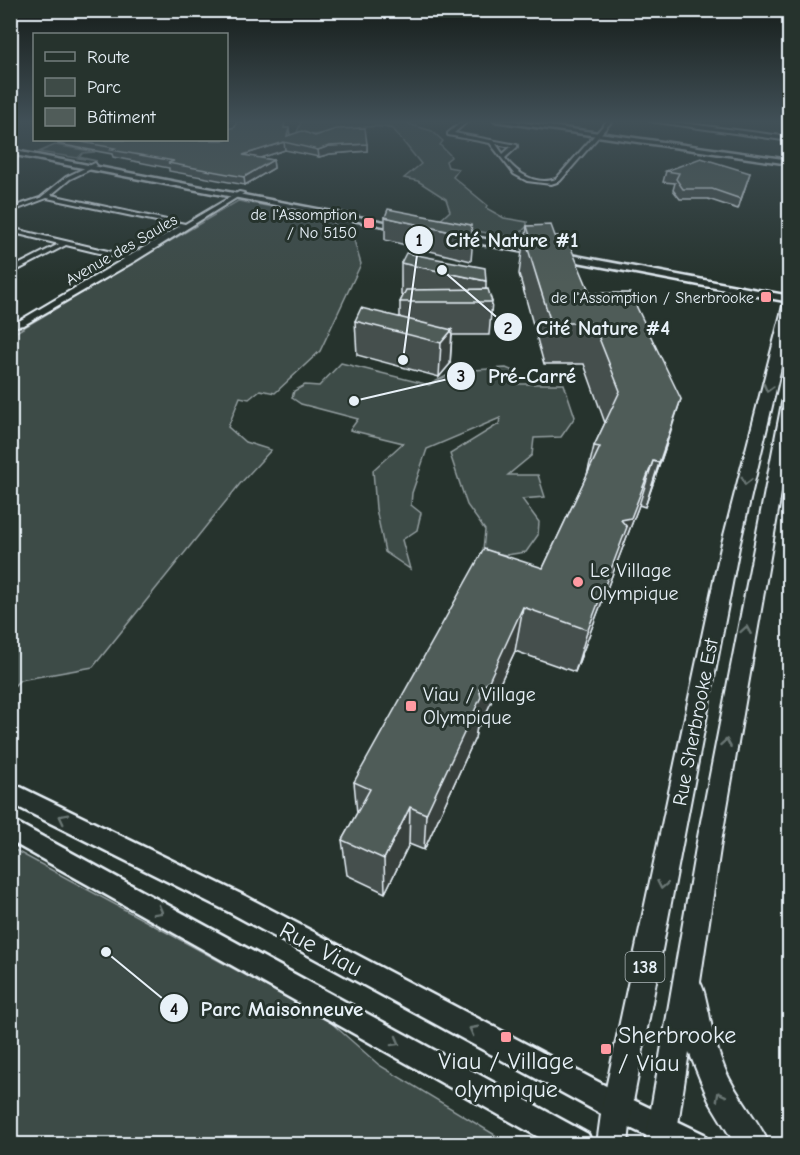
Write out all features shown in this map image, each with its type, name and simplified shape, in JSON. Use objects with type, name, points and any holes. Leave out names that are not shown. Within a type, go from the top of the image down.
[{"type":"main road","name":"Rue Sherbrooke Est","points":[[612,1144],[617,1107],[736,521],[789,300]]},
{"type":"main road","name":"Rue Sherbrooke Est","points":[[661,1136],[709,842],[789,398]]},
{"type":"main road","points":[[704,677],[736,688]]},
{"type":"main road","name":"Rue Viau","points":[[10,792],[237,904],[617,1107],[661,1136],[694,1144]]},
{"type":"main road","points":[[10,829],[578,1144]]},
{"type":"main road","points":[[689,975],[697,1030],[709,1072],[730,1114],[753,1144]]},
{"type":"street","points":[[10,210],[47,196],[74,175]]},
{"type":"street","points":[[139,175],[415,227]]},
{"type":"street","points":[[517,175],[520,178],[551,183],[563,175]]},
{"type":"street","name":"Avenue des Saules","points":[[12,325],[21,323],[132,259],[238,194]]},
{"type":"street","points":[[47,196],[187,226]]},
{"type":"street","points":[[10,230],[132,259]]},
{"type":"street","points":[[789,293],[445,232],[789,300]]},
{"type":"street","points":[[10,272],[64,243]]},
{"type":"green space","points":[[408,175],[455,175],[453,177],[487,205],[486,208],[504,218],[527,222],[527,226],[516,238],[436,224],[450,211],[446,199],[418,181],[404,178]]},
{"type":"green space","points":[[238,201],[329,217],[336,227],[351,230],[361,264],[320,351],[275,393],[260,390],[249,399],[240,397],[228,427],[245,442],[271,450],[239,485],[93,667],[20,680],[11,689],[11,335]]},
{"type":"green space","points":[[341,363],[429,385],[456,371],[506,368],[511,370],[516,384],[564,384],[575,417],[561,437],[534,438],[532,455],[508,475],[538,475],[545,497],[522,499],[539,522],[538,535],[526,552],[506,555],[483,551],[485,530],[467,505],[450,454],[499,424],[500,418],[427,449],[412,493],[411,505],[421,513],[417,530],[402,540],[410,569],[385,552],[376,509],[373,470],[403,443],[350,430],[358,419],[301,404],[292,398],[294,391],[305,385],[319,386]]},
{"type":"green space","points":[[11,848],[328,1020],[379,1065],[510,1144],[11,1144]]},
{"type":"building","points":[[678,175],[749,175],[741,199],[712,189],[683,189],[676,179]]},
{"type":"building","points":[[388,209],[471,225],[473,237],[385,217]]},
{"type":"building","name":"Le Village Olympique","points":[[551,225],[555,236],[566,236],[590,293],[630,293],[681,399],[659,463],[653,461],[631,518],[621,520],[627,527],[588,630],[523,607],[488,683],[479,688],[481,697],[426,814],[410,807],[384,859],[342,840],[370,789],[354,782],[484,549],[543,568],[600,447],[594,446],[620,391],[593,323],[551,323],[524,236],[530,236],[527,226]]},
{"type":"building","points":[[406,253],[485,268],[486,281],[401,263]]},
{"type":"building","points":[[488,289],[492,302],[400,302],[406,290]]},
{"type":"building","points":[[361,308],[452,330],[441,343],[355,321]]},
{"type":"place","name":"de l'Assomption / No 5150","points":[[369,223]]},
{"type":"place","name":"Cité Nature #4","points":[[442,270]]},
{"type":"place","name":"de l'Assomption / Sherbrooke","points":[[766,297]]},
{"type":"place","name":"Cité Nature #1","points":[[403,360]]},
{"type":"place","name":"Pré-Carré","points":[[354,401]]},
{"type":"place","name":"Le Village Olympique","points":[[578,582]]},
{"type":"place","name":"Viau / Village Olympique","points":[[411,706]]},
{"type":"place","name":"Parc Maisonneuve","points":[[106,952]]},
{"type":"place","name":"Viau / Village olympique","points":[[506,1037]]},
{"type":"place","name":"Sherbrooke / Viau","points":[[606,1049]]}]
